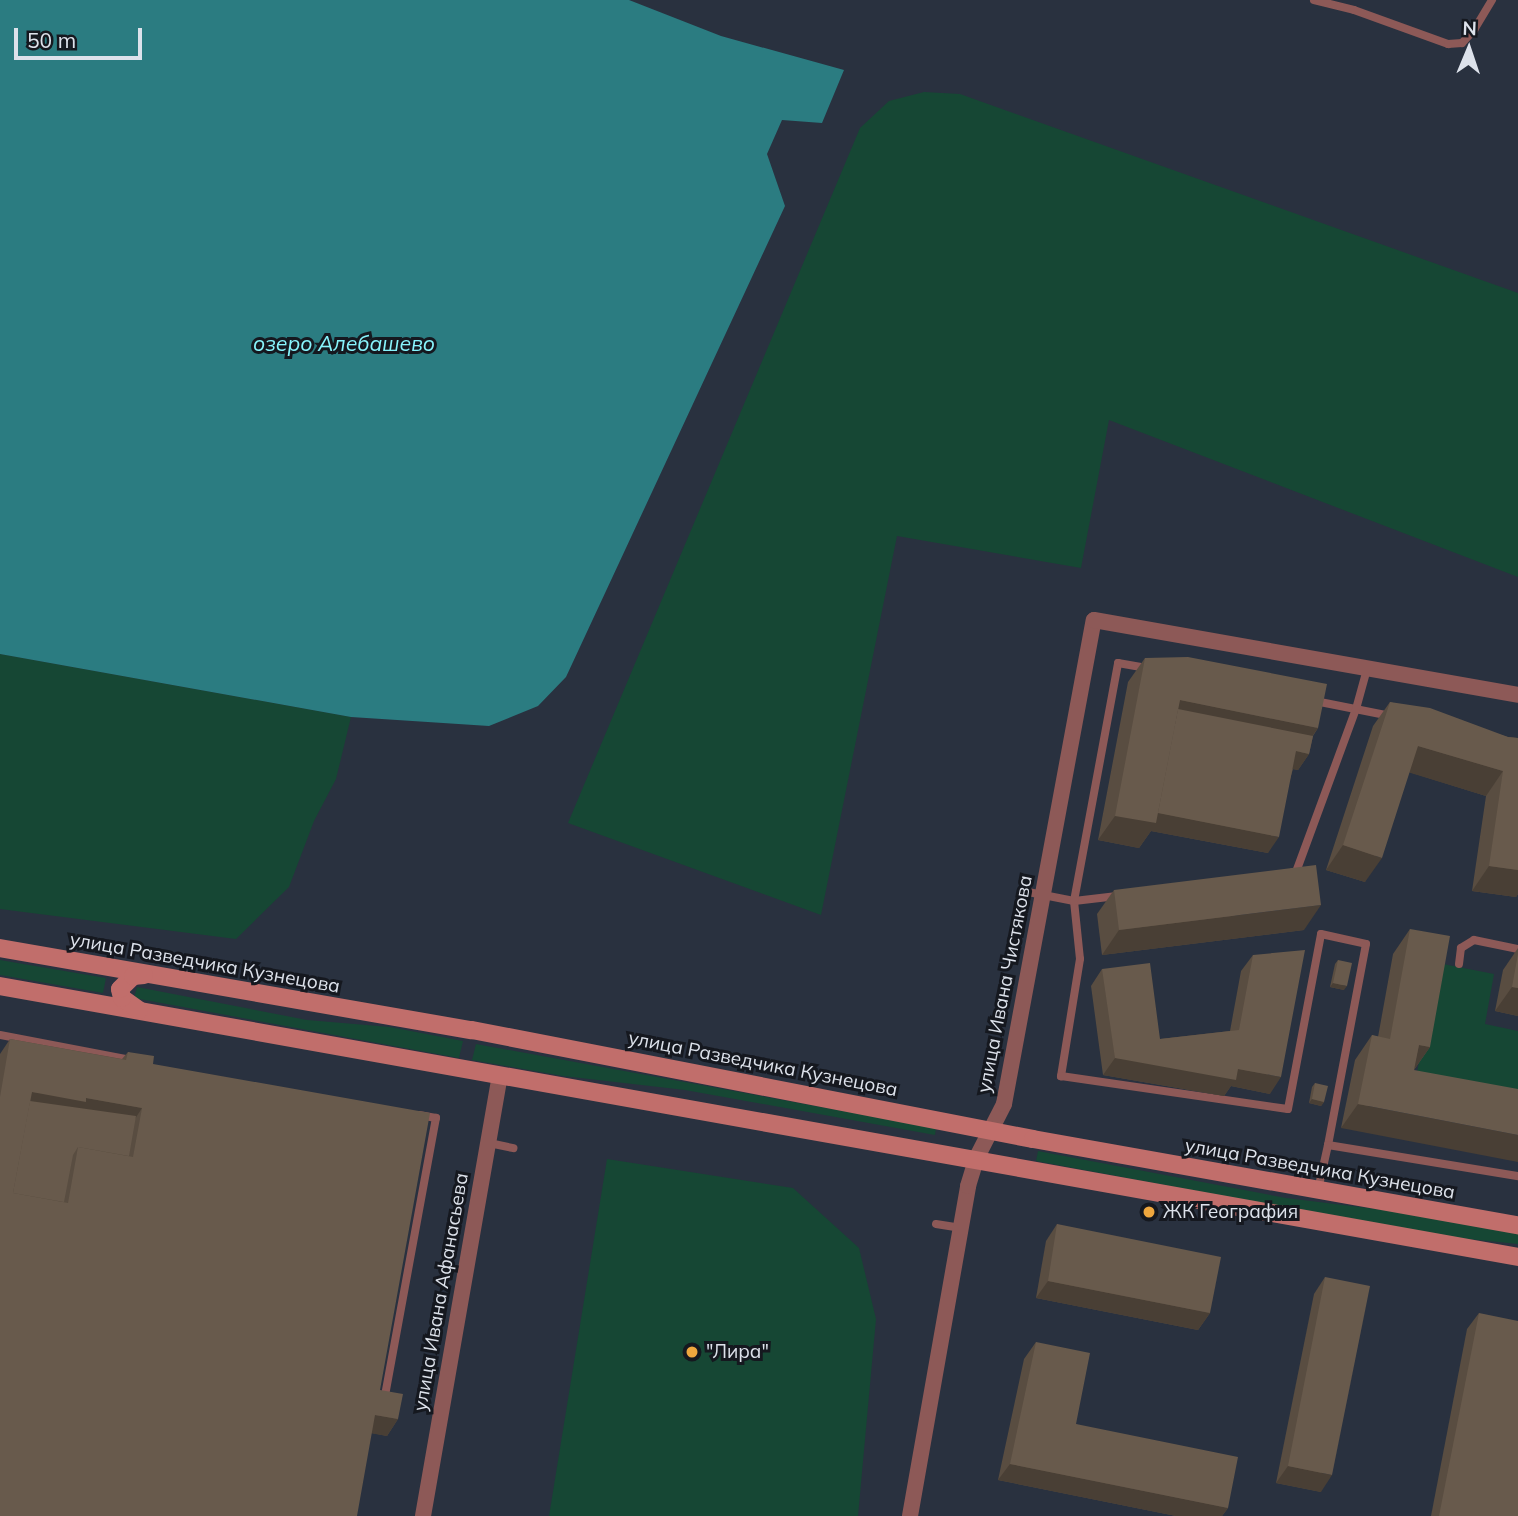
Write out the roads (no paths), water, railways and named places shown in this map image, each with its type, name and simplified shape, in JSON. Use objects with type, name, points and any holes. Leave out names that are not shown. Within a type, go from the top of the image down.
[{"type":"main road","name":"улица Разведчика Кузнецова","points":[[0,948],[472,1030],[990,1131],[1318,1192],[1518,1225]]},
{"type":"main road","points":[[141,1012],[122,998],[120,989],[133,976],[147,974]]},
{"type":"main road","points":[[0,986],[976,1159],[1458,1248],[1518,1256]]},
{"type":"street","name":"улица Ивана Чистякова","points":[[910,1516],[960,1228],[976,1159],[1004,1104],[1094,620],[1367,669]]},
{"type":"street","points":[[1367,669],[1518,695]]},
{"type":"street","name":"улица Ивана Афанасьева","points":[[423,1516],[500,1076]]},
{"type":"lane","points":[[1314,0],[1354,10],[1448,44],[1462,43],[1474,30],[1492,0]]},
{"type":"lane","points":[[1354,10],[1356,0]]},
{"type":"lane","points":[[1157,670],[1118,663],[1074,901],[1080,959],[1061,1076],[1287,1109],[1321,934],[1366,944],[1318,1192]]},
{"type":"lane","points":[[1283,873],[1296,872],[1356,709],[1367,669]]},
{"type":"lane","points":[[1303,699],[1397,717]]},
{"type":"lane","points":[[1023,891],[1074,901],[1126,894]]},
{"type":"lane","points":[[1459,964],[1461,948],[1474,940],[1518,949]]},
{"type":"lane","points":[[0,1034],[136,1060]]},
{"type":"lane","points":[[383,1404],[436,1118],[409,1112]]},
{"type":"lane","points":[[489,1143],[513,1148]]},
{"type":"lane","points":[[1328,1145],[1518,1176]]},
{"type":"lane","points":[[936,1224],[960,1228]]},
{"type":"water","name":"озеро Алебашево","points":[[0,0],[629,0],[721,36],[844,70],[822,123],[782,120],[767,154],[785,206],[566,677],[538,706],[489,726],[351,717],[0,654]]},
{"type":"place","name":"ЖК География","points":[[1149,1212]]},
{"type":"place","name":"\"Лира\"","points":[[692,1352]]}]
